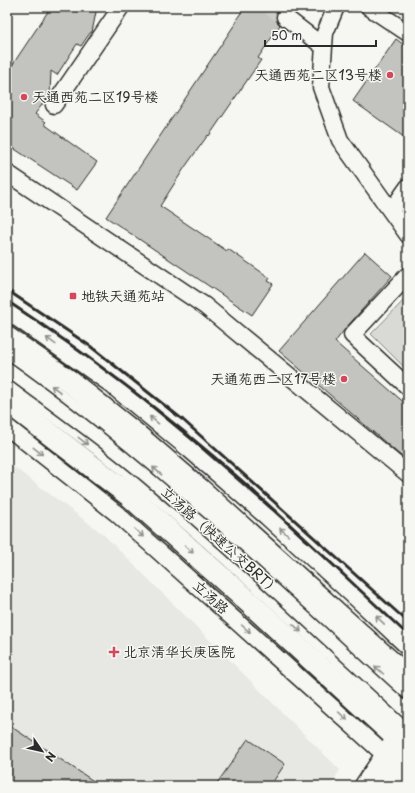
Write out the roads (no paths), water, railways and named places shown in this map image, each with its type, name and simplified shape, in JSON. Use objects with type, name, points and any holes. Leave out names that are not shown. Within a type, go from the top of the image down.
[{"type":"main road","points":[[7,338],[69,381],[200,489],[408,678]]},
{"type":"main road","name":"立汤路","points":[[7,401],[129,495],[401,758]]},
{"type":"main road","points":[[366,786],[401,758]]},
{"type":"street","points":[[54,105],[121,7]]},
{"type":"street","points":[[336,7],[325,33],[321,87],[340,140],[408,235]]},
{"type":"street","points":[[369,7],[408,33]]},
{"type":"street","points":[[284,17],[324,48]]},
{"type":"street","points":[[7,173],[205,306],[408,474]]},
{"type":"street","points":[[391,211],[408,187]]},
{"type":"street","points":[[408,275],[352,334],[408,388]]},
{"type":"street","points":[[7,311],[109,383],[190,450],[353,594],[408,647]]},
{"type":"street","name":"立汤路","points":[[7,427],[116,513],[401,758]]},
{"type":"lane","name":"立汤路（快速公交BRT）","points":[[7,354],[84,410],[156,469],[254,555],[408,696]]},
{"type":"lane","name":"立汤路（快速公交BRT）","points":[[7,384],[138,484],[240,574],[401,758]]},
{"type":"tunnel","points":[[270,7],[285,17]]},
{"type":"railway","points":[[7,290],[90,346],[183,420],[408,622]]},
{"type":"railway","points":[[7,301],[128,387],[186,433],[305,538],[408,635]]},
{"type":"place","name":"天通西苑二区13号楼","points":[[390,75]]},
{"type":"place","name":"天通西苑二区19号楼","points":[[24,97]]},
{"type":"place","name":"地铁天通苑站","points":[[73,296]]},
{"type":"place","name":"天通苑西二区17号楼","points":[[344,379]]},
{"type":"place","name":"北京清华长庚医院","points":[[114,652]]}]
